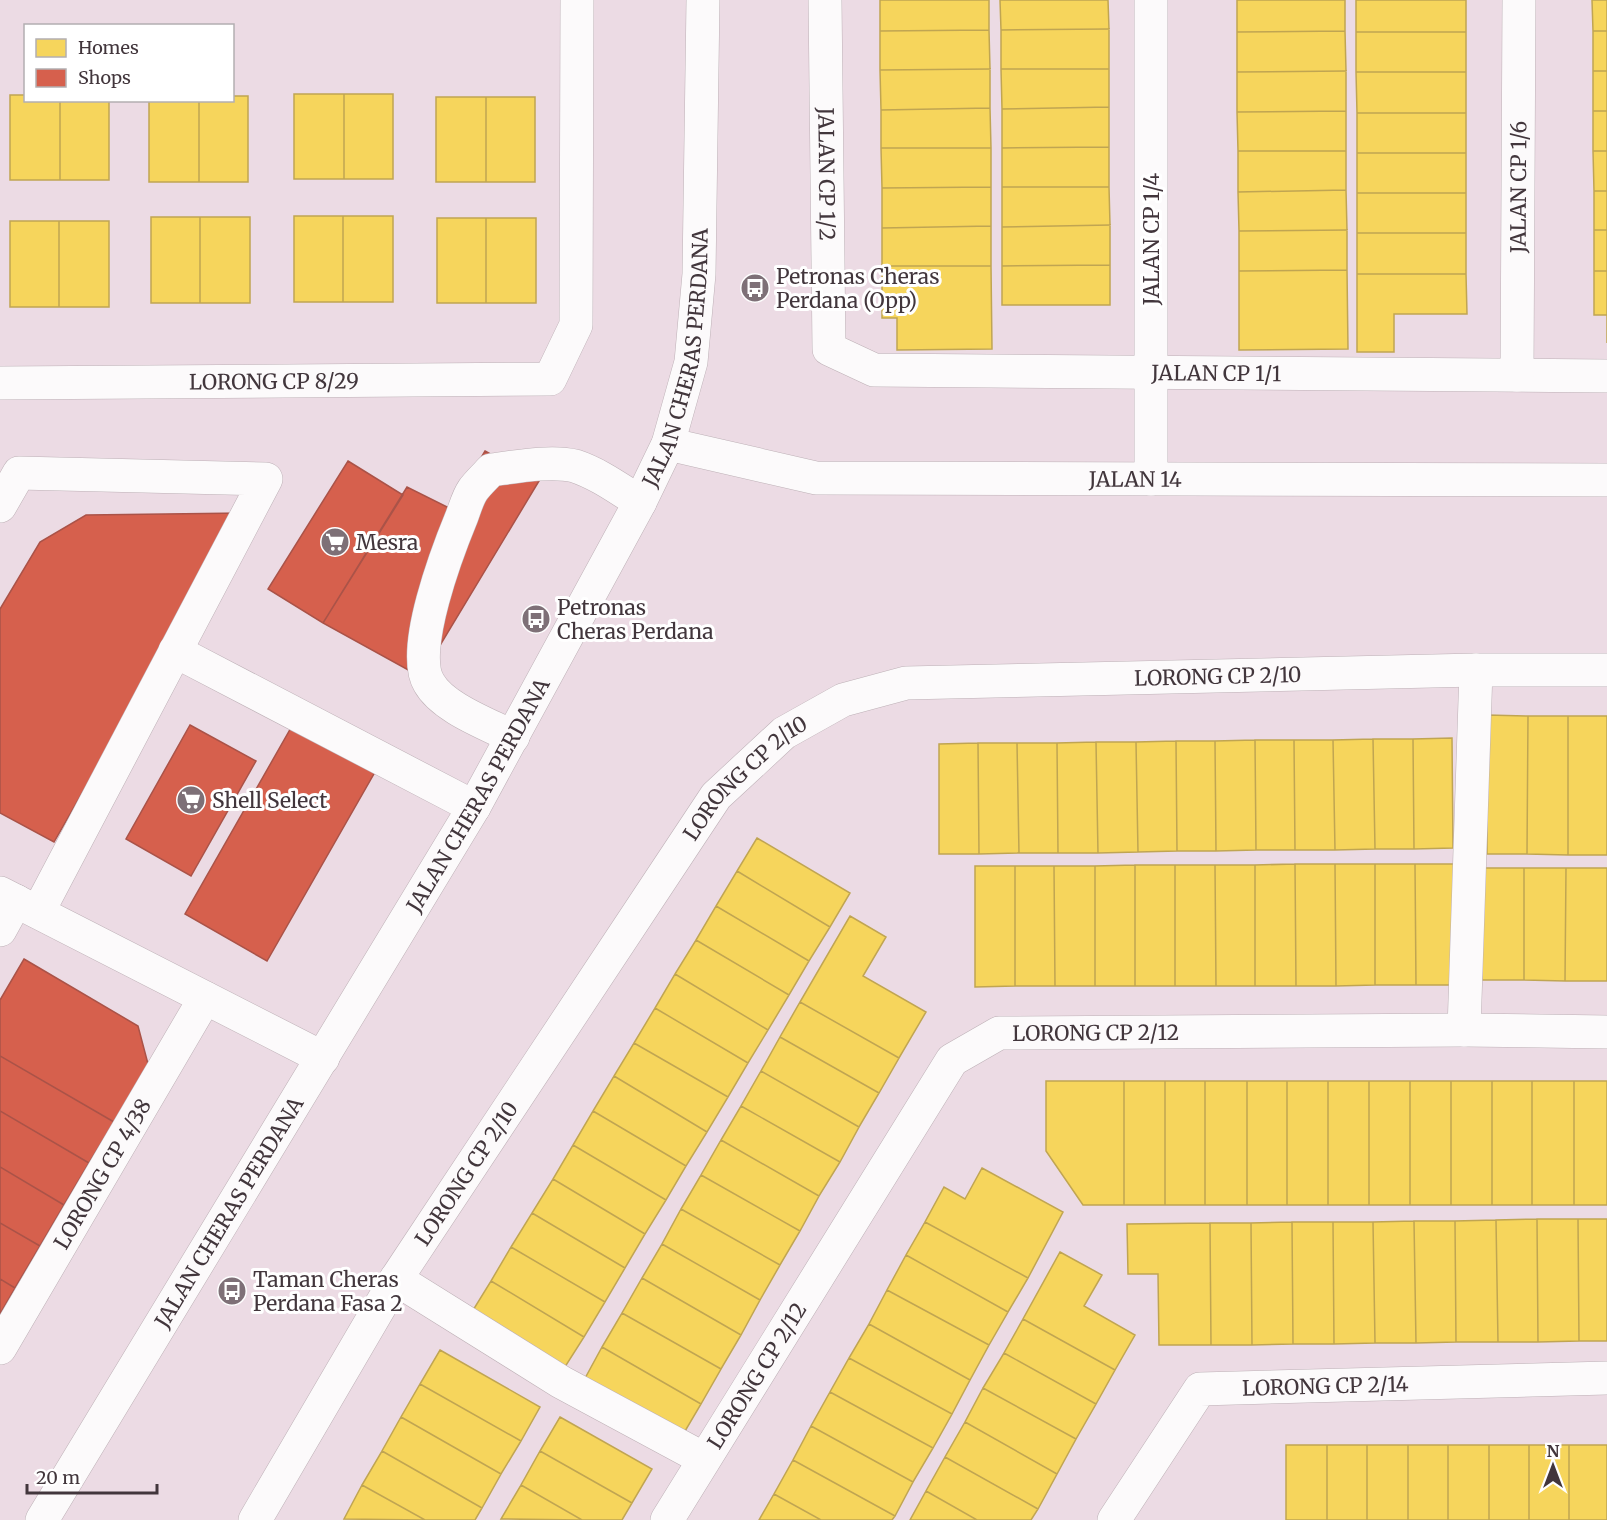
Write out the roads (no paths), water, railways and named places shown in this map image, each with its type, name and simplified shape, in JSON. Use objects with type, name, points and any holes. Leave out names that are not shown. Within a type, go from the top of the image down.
[{"type":"street","name":"LORONG CP 8/29","points":[[0,383],[550,379],[576,325],[577,0]]},
{"type":"street","name":"JALAN CHERAS PERDANA","points":[[42,1520],[474,807],[640,502],[668,444],[691,362],[699,274],[703,0]]},
{"type":"street","name":"JALAN CP 1/2","points":[[825,0],[829,349]]},
{"type":"street","name":"JALAN CP 1/4","points":[[1150,479],[1151,0]]},
{"type":"street","name":"JALAN CP 1/6","points":[[1517,375],[1519,0]]},
{"type":"street","name":"JALAN CP 1/1","points":[[829,349],[874,370],[1607,376]]},
{"type":"street","name":"JALAN 14","points":[[668,444],[816,478],[1607,480]]},
{"type":"street","points":[[513,737],[448,704],[427,681],[423,658],[427,627],[438,580],[472,492],[491,470],[534,464],[573,466],[600,477],[640,502]]},
{"type":"street","points":[[0,506],[19,473],[266,479],[175,651],[0,930]]},
{"type":"street","points":[[175,651],[474,807]]},
{"type":"street","points":[[1464,1030],[1476,670]]},
{"type":"street","name":"LORONG CP 2/10","points":[[255,1520],[396,1279],[716,796],[784,733],[843,700],[906,683],[1476,670],[1607,670]]},
{"type":"street","points":[[18,902],[323,1058]]},
{"type":"street","name":"LORONG CP 4/38","points":[[0,1348],[206,998]]},
{"type":"street","name":"LORONG CP 2/12","points":[[667,1520],[952,1060],[999,1033],[1464,1030],[1607,1032]]},
{"type":"street","points":[[396,1279],[561,1382],[704,1459]]},
{"type":"street","name":"LORONG CP 2/14","points":[[1114,1520],[1200,1389],[1607,1378]]},
{"type":"place","name":"Petronas Cheras Perdana (Opp)","points":[[755,288]]},
{"type":"place","name":"Mesra","points":[[335,542]]},
{"type":"place","name":"Petronas Cheras Perdana","points":[[536,619]]},
{"type":"place","name":"Shell Select","points":[[191,800]]},
{"type":"place","name":"Taman Cheras Perdana Fasa 2","points":[[232,1291]]}]
